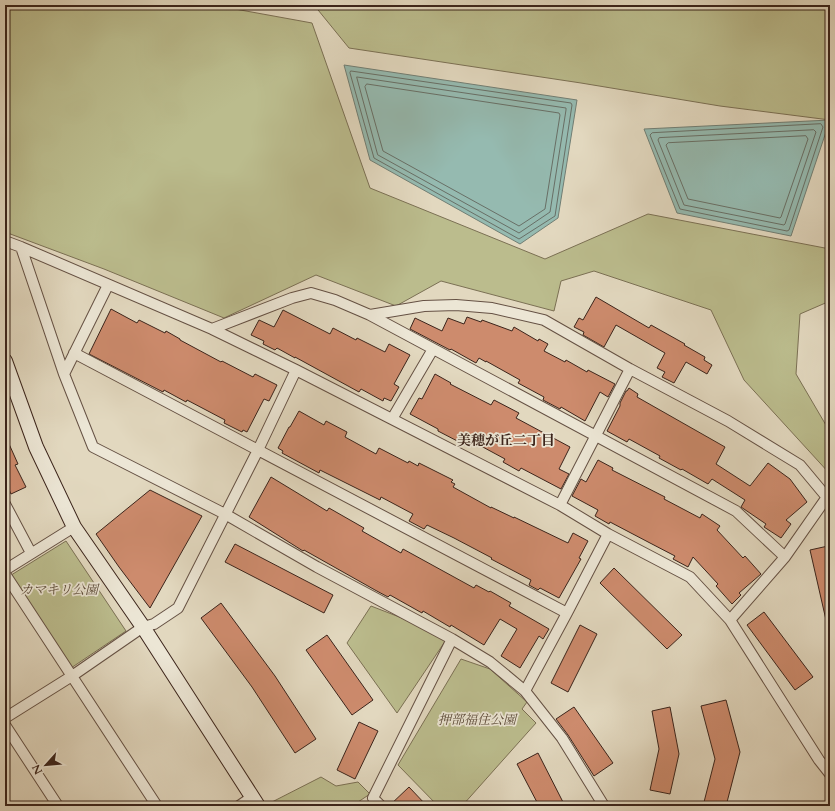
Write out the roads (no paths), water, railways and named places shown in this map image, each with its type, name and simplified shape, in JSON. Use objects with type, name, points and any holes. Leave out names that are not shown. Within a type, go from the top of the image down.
[{"type":"street","points":[[5,241],[212,329],[296,370],[560,505],[608,534],[690,577],[730,620],[819,760],[830,774]]},
{"type":"street","points":[[21,247],[64,374],[93,447],[225,514],[317,568],[452,639],[490,662],[525,691],[562,738],[604,806]]},
{"type":"street","points":[[64,374],[108,285]]},
{"type":"street","points":[[212,329],[292,298],[311,293],[335,300],[370,315],[736,511],[785,557]]},
{"type":"street","points":[[370,315],[424,306],[456,305],[492,308],[544,320],[630,369],[728,421],[800,465],[829,499],[785,557],[730,620]]},
{"type":"street","points":[[392,419],[433,349]]},
{"type":"street","points":[[74,353],[567,613]]},
{"type":"street","points":[[5,361],[36,447],[74,527],[143,627],[255,802],[239,806]]},
{"type":"street","points":[[560,505],[630,369]]},
{"type":"street","points":[[5,718],[72,676],[143,627],[154,624],[178,608],[258,450],[296,370]]},
{"type":"street","points":[[5,504],[31,553]]},
{"type":"street","points":[[5,570],[74,527]]},
{"type":"street","points":[[525,691],[608,534]]},
{"type":"street","points":[[5,574],[157,806]]},
{"type":"street","points":[[381,806],[373,798],[452,639]]},
{"type":"street","points":[[5,726],[58,806]]},
{"type":"water","points":[[344,65],[577,100],[558,218],[520,244],[370,160]]},
{"type":"water","points":[[830,120],[791,236],[677,213],[644,129]]},
{"type":"district","name":"美穂が丘二丁目","points":[[506,440]]},
{"type":"park label","name":"カマキリ公園","points":[[59,590]]},
{"type":"park label","name":"押部福住公園","points":[[477,720]]}]
